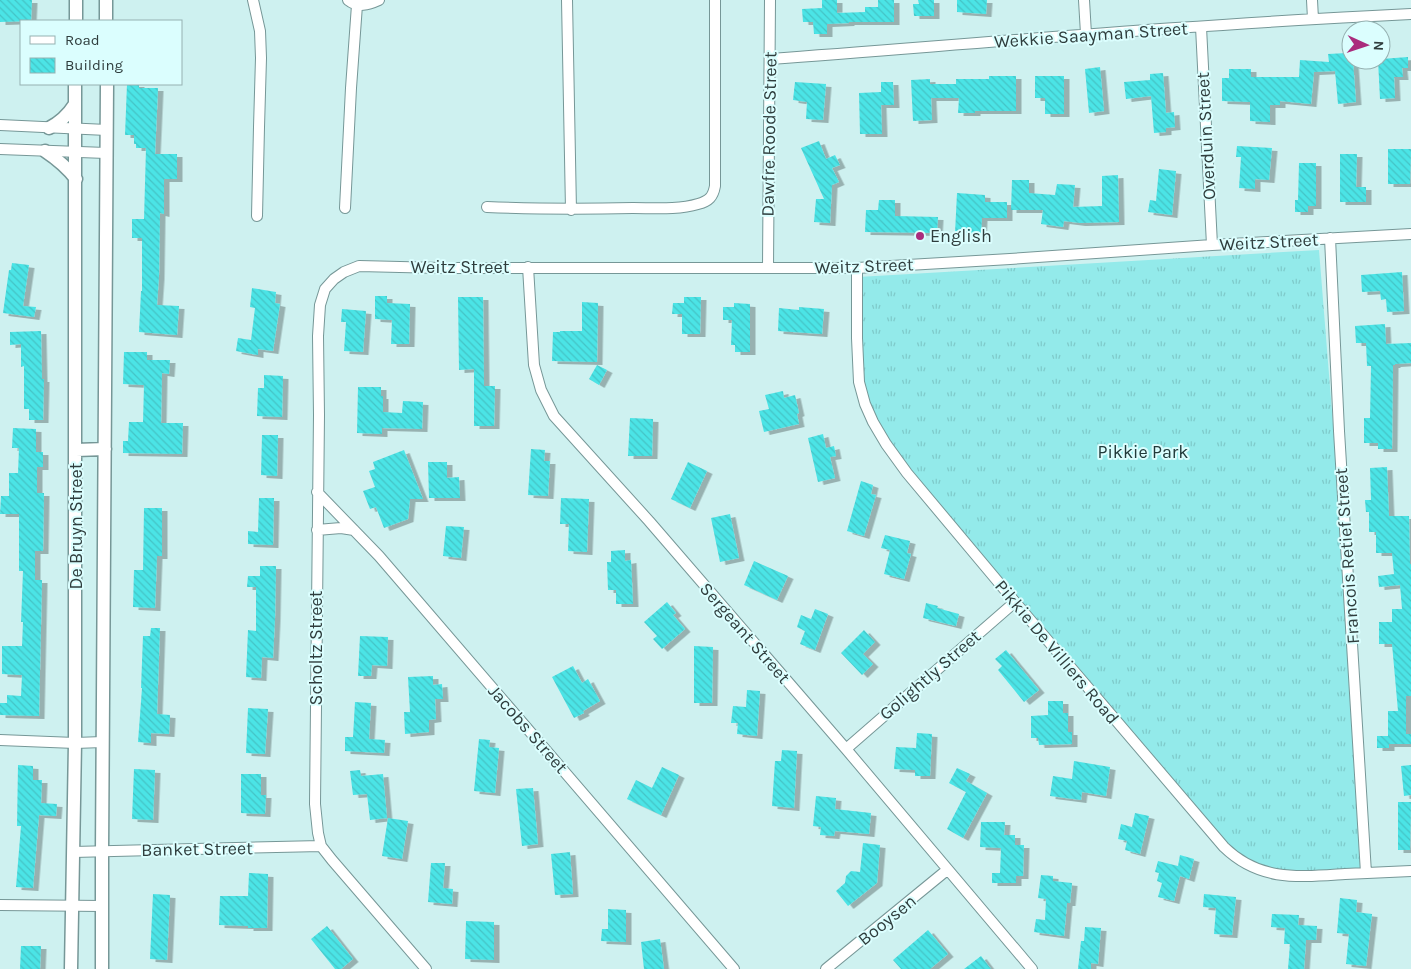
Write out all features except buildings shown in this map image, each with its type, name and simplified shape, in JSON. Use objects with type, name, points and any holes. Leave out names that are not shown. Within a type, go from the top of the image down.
[{"type":"street","points":[[76,0],[76,20]]},
{"type":"street","points":[[106,0],[106,20]]},
{"type":"street","points":[[252,0],[260,31],[262,58],[257,216]]},
{"type":"street","points":[[345,208],[351,88],[352,3],[372,3],[379,0]]},
{"type":"street","points":[[567,0],[571,210]]},
{"type":"street","points":[[487,207],[571,210],[676,208],[708,200],[714,194],[715,186],[715,0]]},
{"type":"street","name":"Dawfre Roode Street","points":[[768,268],[770,0]]},
{"type":"street","points":[[1084,0],[1086,34]]},
{"type":"street","points":[[1312,0],[1313,18]]},
{"type":"street","name":"Wekkie Saayman Street","points":[[770,59],[1313,18],[1411,14]]},
{"type":"street","name":"Overduin Street","points":[[1201,27],[1212,244]]},
{"type":"street","name":"De Bruyn Street","points":[[71,969],[75,743],[76,85]]},
{"type":"street","name":"De Bruyn Street","points":[[102,969],[107,85]]},
{"type":"street","points":[[49,128],[60,122],[75,104]]},
{"type":"street","points":[[0,125],[107,130]]},
{"type":"street","points":[[0,149],[106,153]]},
{"type":"street","points":[[45,151],[58,159],[76,179]]},
{"type":"street","name":"Weitz Street","points":[[325,289],[344,272],[359,266],[433,268],[857,268],[1212,244],[1411,234]]},
{"type":"street","name":"Francois Retief Street","points":[[1330,238],[1366,873]]},
{"type":"street","name":"Sergeant Street","points":[[528,267],[534,365],[541,390],[554,416],[846,749],[1032,969]]},
{"type":"street","name":"Pikkie De Villiers Road","points":[[857,268],[859,382],[865,404],[886,444],[908,474],[1015,602],[1177,793],[1235,858],[1262,871],[1293,877],[1411,871]]},
{"type":"street","name":"Scholtz Street","points":[[321,846],[315,804],[319,415],[318,336],[320,306],[325,289]]},
{"type":"street","points":[[76,450],[105,449]]},
{"type":"street","name":"Jacobs Street","points":[[317,492],[379,556],[734,969]]},
{"type":"street","points":[[317,530],[341,528],[354,530]]},
{"type":"street","name":"Golightly Street","points":[[846,749],[1015,602]]},
{"type":"street","points":[[0,740],[75,743],[103,742]]},
{"type":"street","points":[[321,846],[426,969]]},
{"type":"street","name":"Banket Street","points":[[73,852],[321,846]]},
{"type":"street","name":"Booysen","points":[[826,969],[948,870]]},
{"type":"street","points":[[0,905],[102,906]]},
{"type":"green space","name":"Pikkie Park","points":[[1319,250],[1351,648],[1363,871],[1297,881],[1241,863],[887,443],[861,386],[858,277]]},
{"type":"place","name":"English","points":[[920,236]]}]
